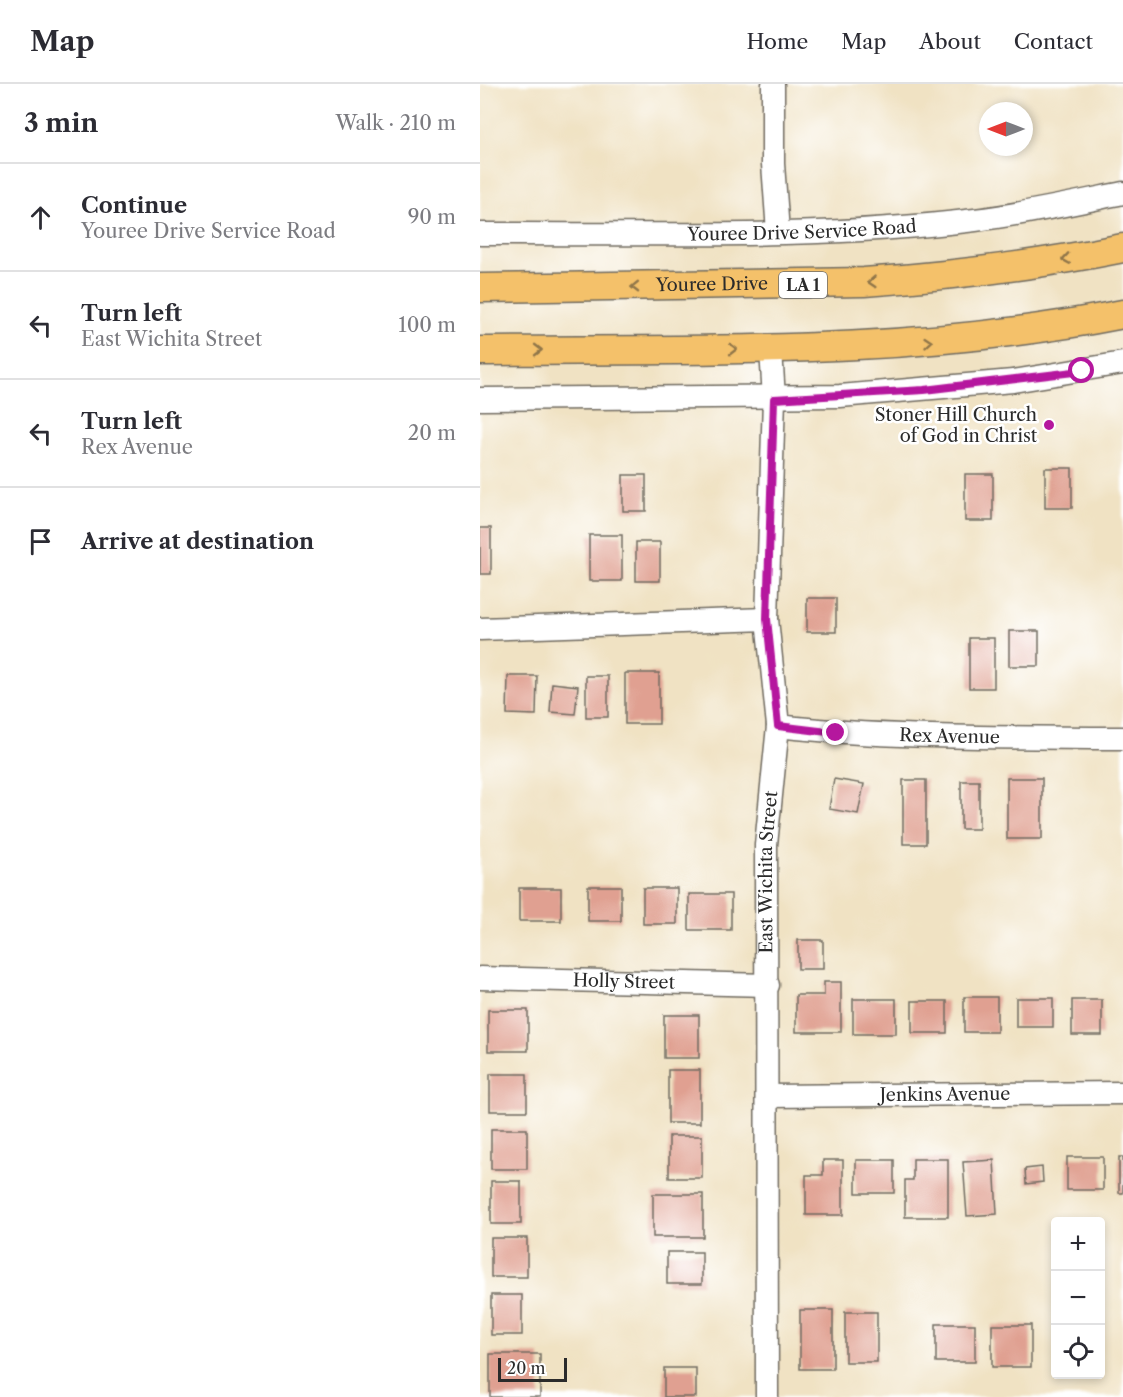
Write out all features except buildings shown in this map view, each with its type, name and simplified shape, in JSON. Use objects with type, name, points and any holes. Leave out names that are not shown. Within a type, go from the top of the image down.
[{"type":"main road","name":"Youree Drive","points":[[480,288],[864,282],[992,269],[1123,248]]},
{"type":"main road","points":[[480,351],[771,349],[904,344],[986,336],[1123,314]]},
{"type":"street","points":[[773,84],[772,164],[777,232]]},
{"type":"street","name":"Youree Drive Service Road","points":[[480,234],[777,232],[883,228],[975,220],[1123,193]]},
{"type":"street","name":"East Wichita Street","points":[[767,1397],[766,845],[778,726],[767,619],[774,399],[771,349]]},
{"type":"street","points":[[480,399],[774,399],[947,388],[1013,381],[1123,363]]},
{"type":"street","points":[[480,629],[767,619]]},
{"type":"street","name":"Rex Avenue","points":[[778,726],[836,733],[1123,738]]},
{"type":"street","name":"Holly Street","points":[[480,978],[768,985]]},
{"type":"street","name":"Jenkins Avenue","points":[[767,1096],[1123,1094]]},
{"type":"place","name":"Stoner Hill Church of God in Christ","points":[[1049,425]]},
{"type":"route","points":[[836,733],[778,726],[770,666],[767,619],[774,399],[924,390],[1082,371]]}]
